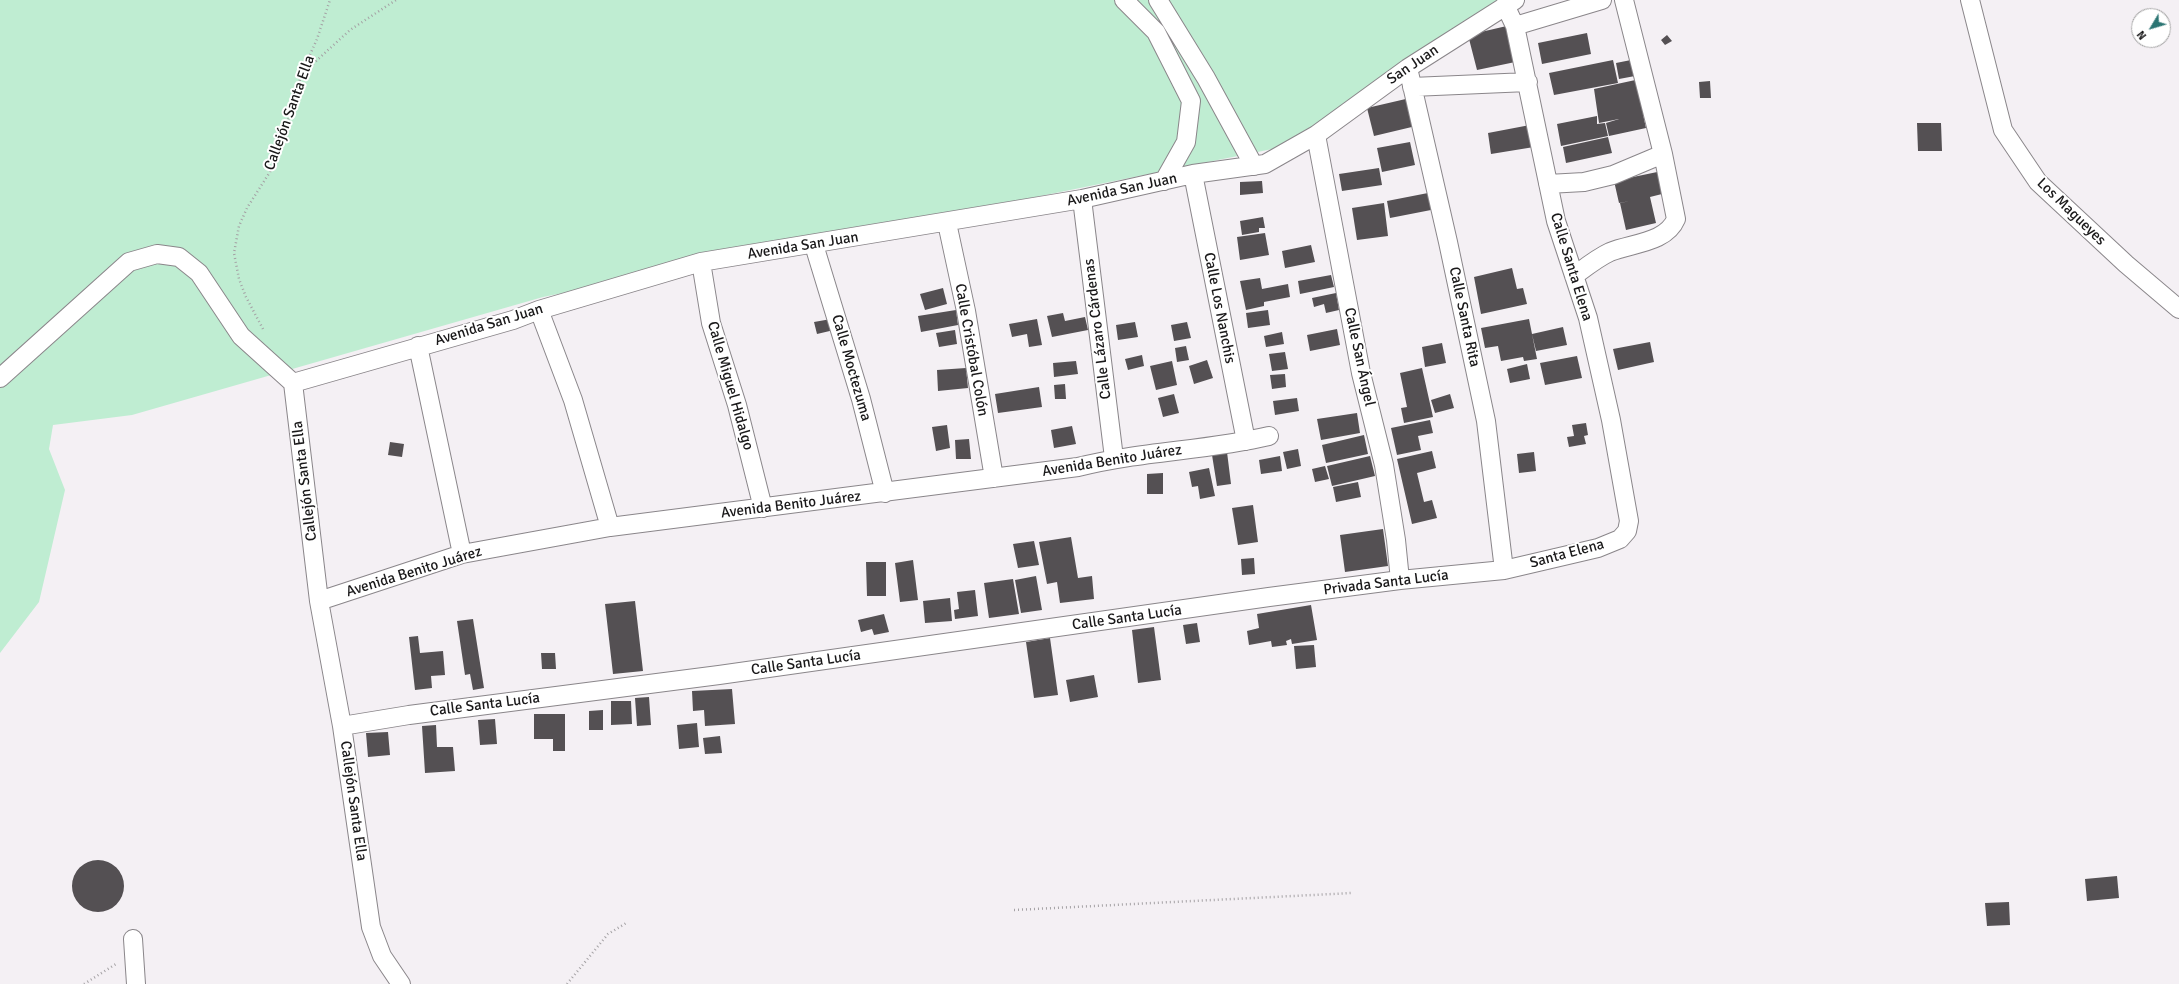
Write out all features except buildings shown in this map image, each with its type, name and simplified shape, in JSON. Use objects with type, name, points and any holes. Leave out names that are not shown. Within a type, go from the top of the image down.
[{"type":"street","points":[[1124,0],[1156,32],[1191,101],[1186,142],[1164,181]]},
{"type":"street","points":[[1158,0],[1206,78],[1254,166]]},
{"type":"street","points":[[1515,26],[1602,0]]},
{"type":"street","points":[[1574,276],[1597,259],[1612,252],[1665,234],[1673,227],[1676,219],[1663,154],[1624,0]]},
{"type":"street","name":"Los Magueyes","points":[[1970,0],[2003,130],[2038,182],[2126,264],[2179,309]]},
{"type":"street","name":"Calle Santa Elena","points":[[1510,2],[1556,221],[1588,318],[1611,420],[1629,521],[1627,531]]},
{"type":"street","name":"San Juan","points":[[1316,134],[1408,68],[1510,2]]},
{"type":"street","name":"Calle Santa Rita","points":[[1408,68],[1450,250],[1486,421],[1504,570]]},
{"type":"street","points":[[1412,87],[1528,82]]},
{"type":"street","name":"Avenida San Juan","points":[[294,383],[418,346],[513,320],[539,310],[701,262],[947,223],[1082,199],[1192,174],[1266,164],[1280,157],[1316,134]]},
{"type":"street","name":"Calle San Ángel","points":[[1316,134],[1361,373],[1384,465],[1396,540],[1400,580]]},
{"type":"street","points":[[1548,184],[1584,182],[1613,175],[1663,154]]},
{"type":"street","name":"Calle Los Nanchis","points":[[1192,174],[1246,442]]},
{"type":"street","name":"Calle Lázaro Cárdenas","points":[[1082,199],[1114,458]]},
{"type":"street","name":"Calle Cristóbal Colón","points":[[947,223],[966,311],[994,478]]},
{"type":"street","name":"Calle Moctezuma","points":[[814,245],[861,399],[885,493]]},
{"type":"street","points":[[0,378],[129,262],[157,254],[179,257],[199,273],[242,336],[294,383]]},
{"type":"street","name":"Calle Miguel Hidalgo","points":[[701,262],[711,324],[737,405],[763,508]]},
{"type":"street","points":[[539,310],[573,400],[610,527]]},
{"type":"street","points":[[418,346],[462,554]]},
{"type":"street","name":"Callejón Santa Ella","points":[[294,383],[319,602],[342,726],[371,927],[382,956],[401,984]]},
{"type":"street","name":"Avenida Benito Juárez","points":[[319,602],[462,554],[610,527],[885,493],[1078,467],[1114,458],[1246,442],[1269,436]]},
{"type":"street","name":"Santa Elena","points":[[1504,570],[1598,548],[1620,539],[1627,531]]},
{"type":"street","name":"Privada Santa Lucía","points":[[1269,597],[1400,580],[1504,570]]},
{"type":"street","name":"Calle Santa Lucía","points":[[342,726],[409,715],[719,675],[1269,597]]},
{"type":"street","points":[[134,945],[136,984]]},
{"type":"path","name":"Callejón Santa Ella","points":[[266,336],[246,297],[239,278],[234,252],[238,226],[247,208],[275,164],[302,73],[317,39],[330,0]]},
{"type":"path","points":[[302,73],[350,30],[396,0]]},
{"type":"path","points":[[1014,910],[1352,893]]},
{"type":"path","points":[[567,984],[608,934],[628,922]]},
{"type":"path","points":[[84,984],[134,945]]},
{"type":"green space","points":[[0,0],[1518,0],[1282,147],[543,297],[132,415],[53,425],[49,449],[65,490],[39,602],[0,653]]}]
